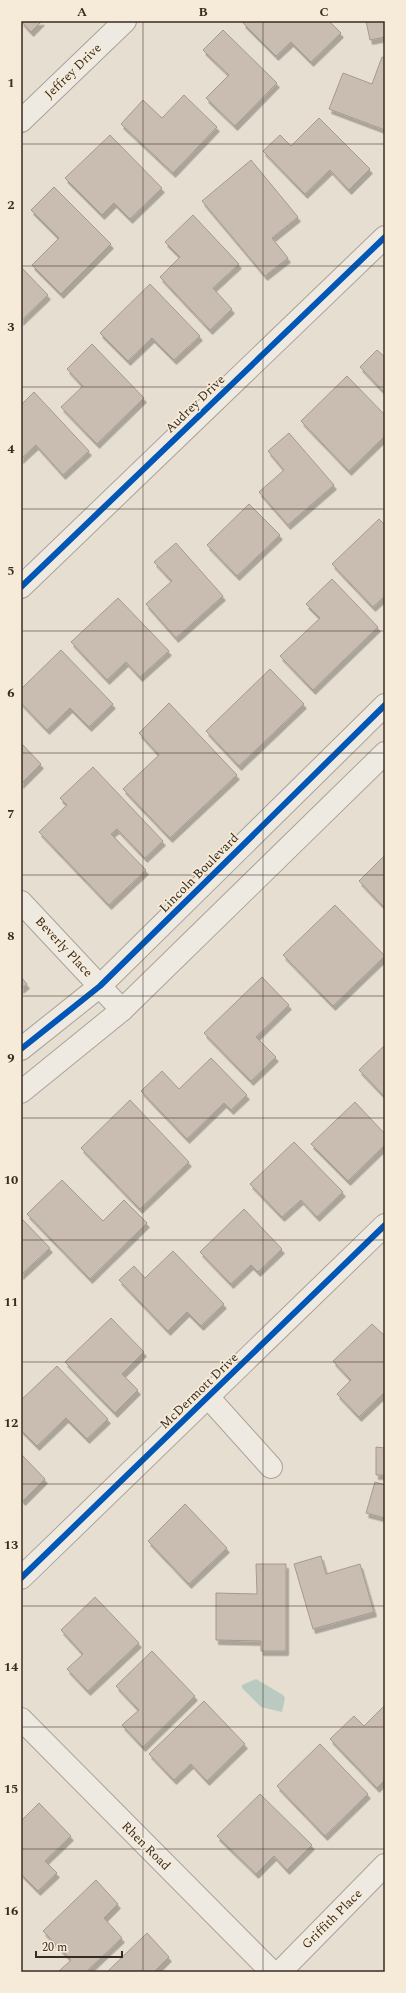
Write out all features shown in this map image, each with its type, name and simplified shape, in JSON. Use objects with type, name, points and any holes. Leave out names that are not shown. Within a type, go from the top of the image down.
[{"type":"street","name":"Jeffrey Drive","points":[[21,121],[125,21]]},
{"type":"street","name":"Audrey Drive","points":[[21,587],[385,237]]},
{"type":"street","name":"Lincoln Boulevard","points":[[21,1049],[100,986],[385,706]]},
{"type":"street","points":[[21,1092],[122,1010],[385,753]]},
{"type":"street","name":"Beverly Place","points":[[21,902],[122,1010]]},
{"type":"street","name":"McDermott Drive","points":[[24,1575],[385,1225]]},
{"type":"street","points":[[208,1397],[271,1467]]},
{"type":"street","name":"Rhen Road","points":[[21,1719],[272,1972]]},
{"type":"street","name":"Griffith Place","points":[[280,1972],[385,1865]]},
{"type":"shaded area","points":[[256,1679],[283,1695],[285,1698],[282,1712],[261,1707],[242,1688],[242,1685]]},
{"type":"building","points":[[21,21],[42,21],[31,32]]},
{"type":"building","points":[[245,21],[329,21],[341,33],[311,62],[291,42],[276,56],[243,23]]},
{"type":"building","points":[[366,21],[385,21],[385,37],[370,40]]},
{"type":"building","points":[[223,30],[277,83],[235,126],[206,98],[229,75],[203,50]]},
{"type":"building","points":[[382,57],[385,58],[385,130],[329,109],[343,73],[372,84]]},
{"type":"building","points":[[184,95],[217,127],[173,173],[121,124],[143,100],[162,118]]},
{"type":"building","points":[[319,118],[370,169],[349,190],[330,170],[305,194],[263,151],[280,135],[291,146]]},
{"type":"building","points":[[110,135],[162,188],[130,219],[114,203],[102,215],[65,178]]},
{"type":"building","points":[[251,160],[298,217],[272,238],[288,258],[265,276],[202,201]]},
{"type":"building","points":[[54,187],[111,244],[61,294],[32,265],[59,238],[31,210]]},
{"type":"building","points":[[193,215],[239,264],[213,288],[232,309],[210,330],[160,277],[180,257],[165,242]]},
{"type":"building","points":[[21,267],[48,295],[21,321]]},
{"type":"building","points":[[150,284],[200,336],[174,360],[152,338],[128,361],[100,333]]},
{"type":"building","points":[[92,344],[144,398],[97,444],[61,407],[83,386],[67,369]]},
{"type":"building","points":[[377,350],[385,357],[385,393],[360,367]]},
{"type":"building","points":[[347,376],[385,415],[385,436],[349,471],[301,421]]},
{"type":"building","points":[[34,392],[89,451],[63,475],[36,445],[21,459],[21,405]]},
{"type":"building","points":[[289,433],[334,485],[288,525],[259,492],[284,470],[268,451]]},
{"type":"building","points":[[249,504],[280,535],[237,576],[207,545]]},
{"type":"building","points":[[379,519],[385,525],[385,596],[373,607],[332,564]]},
{"type":"building","points":[[176,543],[223,596],[176,638],[146,604],[172,581],[154,562]]},
{"type":"building","points":[[332,579],[378,627],[313,690],[280,656],[320,618],[306,604]]},
{"type":"building","points":[[118,598],[169,651],[140,677],[126,662],[107,680],[71,642]]},
{"type":"building","points":[[61,650],[113,704],[89,727],[70,708],[47,730],[21,703],[21,689]]},
{"type":"building","points":[[270,669],[304,704],[239,766],[206,731]]},
{"type":"building","points":[[169,703],[237,775],[170,838],[123,789],[159,755],[139,733]]},
{"type":"building","points":[[21,743],[41,764],[21,784]]},
{"type":"building","points":[[93,767],[163,841],[145,858],[117,829],[111,834],[146,870],[109,905],[39,832],[67,805],[60,798]]},
{"type":"building","points":[[385,855],[385,908],[359,881]]},
{"type":"building","points":[[335,905],[385,956],[333,1006],[283,955]]},
{"type":"building","points":[[21,977],[27,984],[21,989]]},
{"type":"building","points":[[262,977],[289,1005],[256,1037],[276,1057],[251,1081],[204,1033]]},
{"type":"building","points":[[385,1045],[385,1097],[359,1070]]},
{"type":"building","points":[[211,1058],[247,1095],[231,1110],[224,1103],[187,1139],[141,1091],[162,1071],[179,1089]]},
{"type":"building","points":[[130,1100],[189,1162],[140,1209],[81,1148]]},
{"type":"building","points":[[355,1102],[385,1134],[385,1145],[348,1181],[311,1144]]},
{"type":"building","points":[[294,1142],[343,1192],[317,1217],[301,1200],[282,1217],[250,1184]]},
{"type":"building","points":[[62,1180],[103,1221],[124,1200],[147,1223],[90,1279],[27,1214]]},
{"type":"building","points":[[244,1209],[282,1249],[258,1272],[251,1265],[231,1284],[200,1252]]},
{"type":"building","points":[[21,1218],[50,1248],[21,1275]]},
{"type":"building","points":[[173,1251],[224,1304],[201,1326],[187,1312],[168,1331],[119,1280],[134,1266],[145,1278]]},
{"type":"building","points":[[111,1318],[144,1352],[122,1374],[138,1390],[115,1413],[65,1362]]},
{"type":"building","points":[[372,1324],[385,1336],[385,1392],[359,1417],[337,1394],[351,1380],[333,1361]]},
{"type":"building","points":[[57,1366],[108,1419],[87,1439],[66,1418],[37,1446],[21,1430],[21,1400]]},
{"type":"building","points":[[376,1447],[385,1448],[385,1475],[376,1475]]},
{"type":"building","points":[[21,1454],[45,1479],[23,1501],[21,1499]]},
{"type":"building","points":[[375,1482],[385,1485],[385,1518],[366,1513]]},
{"type":"building","points":[[185,1504],[227,1548],[189,1584],[148,1541]]},
{"type":"building","points":[[321,1556],[326,1574],[360,1564],[374,1612],[313,1629],[294,1564]]},
{"type":"building","points":[[256,1564],[286,1564],[286,1651],[261,1651],[261,1641],[216,1640],[216,1593],[257,1594]]},
{"type":"building","points":[[95,1597],[139,1643],[88,1691],[67,1669],[83,1654],[61,1630]]},
{"type":"building","points":[[152,1651],[195,1696],[143,1747],[122,1725],[139,1710],[116,1686]]},
{"type":"building","points":[[204,1701],[245,1744],[207,1781],[191,1764],[174,1780],[149,1754]]},
{"type":"building","points":[[384,1706],[385,1780],[377,1788],[330,1739],[354,1716],[364,1726]]},
{"type":"building","points":[[320,1744],[368,1794],[325,1836],[277,1786]]},
{"type":"building","points":[[260,1794],[312,1845],[287,1870],[274,1856],[256,1874],[217,1836]]},
{"type":"building","points":[[39,1803],[71,1836],[45,1861],[57,1873],[38,1891],[21,1874],[21,1821]]},
{"type":"building","points":[[96,1880],[118,1904],[104,1918],[122,1938],[86,1972],[58,1972],[71,1960],[43,1931]]},
{"type":"building","points":[[147,1933],[169,1957],[154,1972],[107,1972]]},
{"type":"cycle path","points":[[21,587],[385,237]]},
{"type":"cycle path","points":[[21,1049],[100,986],[385,705]]},
{"type":"cycle path","points":[[21,1578],[385,1225]]}]
